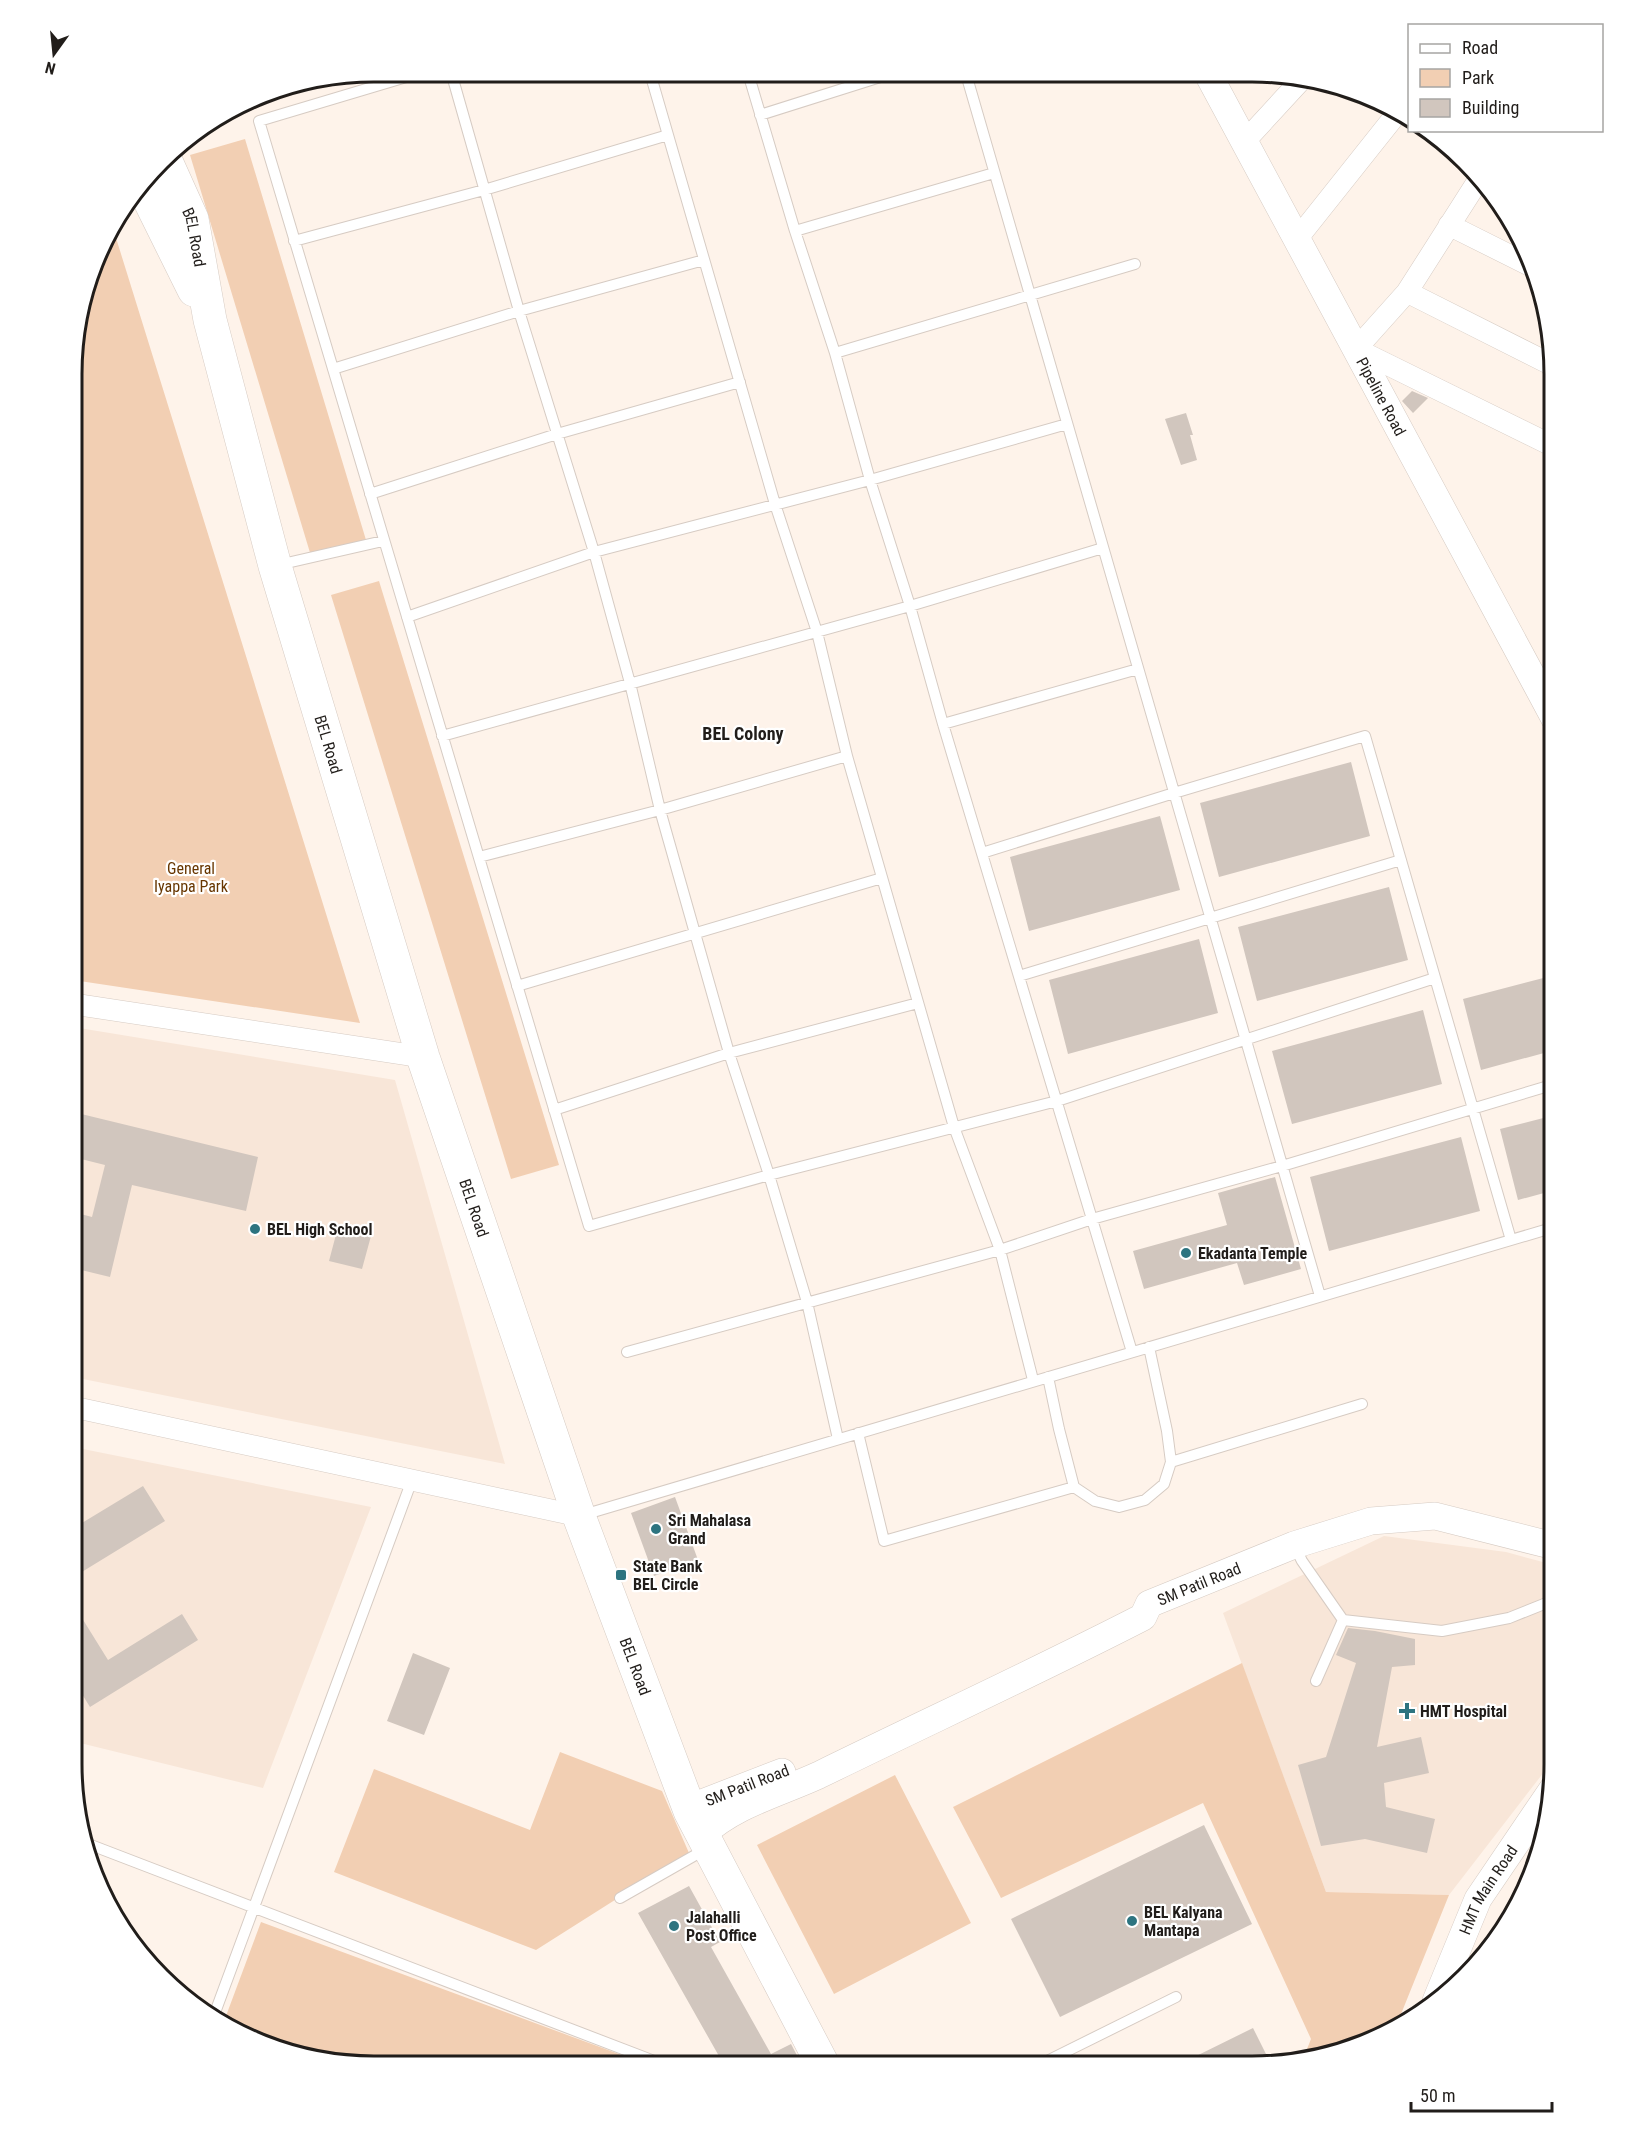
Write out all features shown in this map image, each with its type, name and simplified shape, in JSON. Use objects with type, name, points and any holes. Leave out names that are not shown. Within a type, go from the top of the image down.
[{"type":"main road","name":"BEL Road","points":[[169,167],[192,219],[210,320],[275,566],[423,1058],[579,1516],[700,1830],[818,2056]]},
{"type":"main road","name":"BEL Road","points":[[146,193],[210,320]]},
{"type":"street","name":"Pipeline Road","points":[[1212,82],[1544,699]]},
{"type":"street","points":[[1245,141],[1296,86]]},
{"type":"street","points":[[1297,239],[1392,119]]},
{"type":"street","points":[[1474,185],[1407,292],[1356,349],[1544,442]]},
{"type":"street","points":[[1449,225],[1521,261]]},
{"type":"street","points":[[1407,292],[1544,361]]},
{"type":"street","points":[[82,1005],[423,1058]]},
{"type":"street","points":[[82,1409],[579,1516]]},
{"type":"street","name":"SM Patil Road","points":[[700,1830],[820,1757],[904,1719],[1136,1602],[1149,1604],[1294,1545],[1371,1521],[1435,1515],[1544,1543]]},
{"type":"street","name":"SM Patil Road","points":[[700,1830],[712,1826],[746,1806],[798,1784],[1058,1661],[1143,1617],[1149,1604]]},
{"type":"street","name":"HMT Main Road","points":[[1443,1985],[1478,1899],[1541,1806]]},
{"type":"lane","points":[[390,82],[259,121],[589,1226],[769,1175],[1057,1101],[1435,978]]},
{"type":"lane","points":[[454,82],[519,311],[594,552],[630,683],[660,810],[729,1053],[807,1302],[838,1439]]},
{"type":"lane","points":[[653,82],[775,504],[817,632],[847,756],[954,1127],[1000,1250],[1033,1380]]},
{"type":"lane","points":[[751,82],[795,231],[835,353],[870,480],[910,606],[943,724],[1132,1352]]},
{"type":"lane","points":[[760,115],[867,82]]},
{"type":"lane","points":[[968,82],[1320,1296]]},
{"type":"lane","points":[[294,241],[484,190],[668,135]]},
{"type":"lane","points":[[795,231],[994,173]]},
{"type":"lane","points":[[333,369],[519,311],[704,260]]},
{"type":"lane","points":[[835,353],[1136,264]]},
{"type":"lane","points":[[370,494],[556,434],[740,382]]},
{"type":"lane","points":[[407,617],[594,552],[870,480],[1067,424]]},
{"type":"lane","points":[[275,566],[383,541]]},
{"type":"lane","points":[[442,736],[910,606],[1103,548]]},
{"type":"lane","points":[[943,724],[1138,669]]},
{"type":"lane","points":[[982,853],[1365,736],[1511,1240]]},
{"type":"lane","points":[[479,857],[660,810],[847,756]]},
{"type":"lane","points":[[1019,976],[1401,860]]},
{"type":"lane","points":[[517,986],[882,878]]},
{"type":"lane","points":[[554,1110],[729,1053],[918,1003]]},
{"type":"lane","points":[[627,1352],[1000,1250],[1092,1219],[1282,1166],[1544,1087]]},
{"type":"lane","points":[[579,1516],[1544,1230]]},
{"type":"lane","points":[[1048,1377],[1074,1487],[1095,1501],[1119,1508],[1145,1500],[1164,1484],[1171,1462],[1167,1431],[1149,1347]]},
{"type":"lane","points":[[1171,1462],[1362,1404]]},
{"type":"lane","points":[[858,1433],[884,1540],[1074,1487]]},
{"type":"lane","points":[[216,2009],[412,1480]]},
{"type":"lane","points":[[1294,1545],[1302,1561],[1343,1620],[1442,1631],[1509,1618],[1544,1604]]},
{"type":"lane","points":[[1316,1681],[1343,1620]]},
{"type":"lane","points":[[620,1898],[700,1830]]},
{"type":"lane","points":[[95,1847],[641,2056]]},
{"type":"lane","points":[[1057,2056],[1176,1996]]},
{"type":"shaded area","name":"BEL High School","points":[[82,1028],[395,1080],[505,1464],[82,1379]]},
{"type":"shaded area","points":[[82,1449],[371,1507],[263,1788],[82,1743]]},
{"type":"shaded area","name":"HMT Hospital","points":[[1384,1536],[1506,1552],[1544,1562],[1544,1772],[1449,1895],[1326,1892],[1223,1613]]},
{"type":"green space","points":[[245,139],[366,540],[311,556],[190,155]]},
{"type":"green space","name":"General Iyappa Park","points":[[116,239],[360,1023],[82,981],[82,375],[85,337],[92,299]]},
{"type":"green space","points":[[379,581],[559,1165],[511,1179],[331,595]]},
{"type":"green space","points":[[1242,1663],[1326,1892],[1449,1895],[1401,2014],[1346,2040],[1306,2050],[1311,2039],[1203,1803],[1001,1898],[953,1807]]},
{"type":"green space","points":[[560,1752],[662,1791],[689,1853],[536,1950],[334,1872],[374,1769],[530,1830]]},
{"type":"green space","points":[[895,1775],[971,1923],[834,1994],[757,1845]]},
{"type":"green space","points":[[261,1922],[624,2056],[356,2055],[299,2046],[263,2033],[227,2015]]},
{"type":"building","points":[[1412,391],[1428,398],[1413,413],[1402,401]]},
{"type":"building","points":[[1186,413],[1193,435],[1190,435],[1197,460],[1181,465],[1165,419]]},
{"type":"building","points":[[1351,762],[1370,836],[1219,877],[1200,803]]},
{"type":"building","points":[[1160,816],[1180,890],[1029,931],[1010,857]]},
{"type":"building","points":[[1389,887],[1408,960],[1257,1001],[1238,927]]},
{"type":"building","points":[[1199,939],[1218,1013],[1068,1054],[1049,980]]},
{"type":"building","points":[[1544,978],[1544,1053],[1481,1070],[1463,999]]},
{"type":"building","points":[[1423,1010],[1442,1084],[1292,1124],[1272,1051]]},
{"type":"building","points":[[82,1114],[258,1157],[246,1211],[132,1185],[110,1277],[82,1270],[82,1214],[92,1217],[105,1165],[82,1159]]},
{"type":"building","points":[[1544,1118],[1544,1193],[1518,1200],[1500,1129]]},
{"type":"building","points":[[1461,1137],[1480,1211],[1329,1251],[1310,1177]]},
{"type":"building","points":[[1275,1177],[1301,1269],[1244,1285],[1237,1263],[1144,1289],[1133,1251],[1227,1225],[1218,1193]]},
{"type":"building","points":[[338,1227],[371,1236],[362,1269],[329,1261]]},
{"type":"building","points":[[143,1486],[165,1521],[82,1572],[82,1523]]},
{"type":"building","points":[[675,1497],[698,1560],[654,1576],[631,1513]]},
{"type":"building","points":[[182,1614],[198,1640],[90,1707],[82,1694],[82,1618],[108,1660]]},
{"type":"building","points":[[1348,1628],[1415,1639],[1415,1665],[1392,1667],[1377,1747],[1421,1737],[1429,1773],[1384,1783],[1386,1807],[1435,1819],[1427,1853],[1365,1839],[1321,1846],[1298,1765],[1326,1757],[1356,1663],[1336,1655]]},
{"type":"building","points":[[413,1653],[450,1668],[424,1735],[387,1721]]},
{"type":"building","name":"BEL Kalyana Mantapa","points":[[1204,1825],[1252,1924],[1060,2017],[1011,1919]]},
{"type":"building","points":[[689,1886],[720,1942],[711,1947],[771,2054],[791,2044],[797,2056],[719,2056],[638,1913]]},
{"type":"building","points":[[1253,2028],[1267,2055],[1252,2056],[1196,2056]]},
{"type":"place","name":"BEL High School","points":[[255,1229]]},
{"type":"place","name":"Ekadanta Temple","points":[[1186,1253]]},
{"type":"place","name":"Sri Mahalasa Grand","points":[[656,1529]]},
{"type":"place","name":"State Bank BEL Circle","points":[[621,1575]]},
{"type":"place","name":"HMT Hospital","points":[[1407,1711]]},
{"type":"place","name":"BEL Kalyana Mantapa","points":[[1132,1921]]},
{"type":"place","name":"Jalahalli Post Office","points":[[674,1926]]},
{"type":"district","name":"BEL Colony","points":[[743,734]]}]
